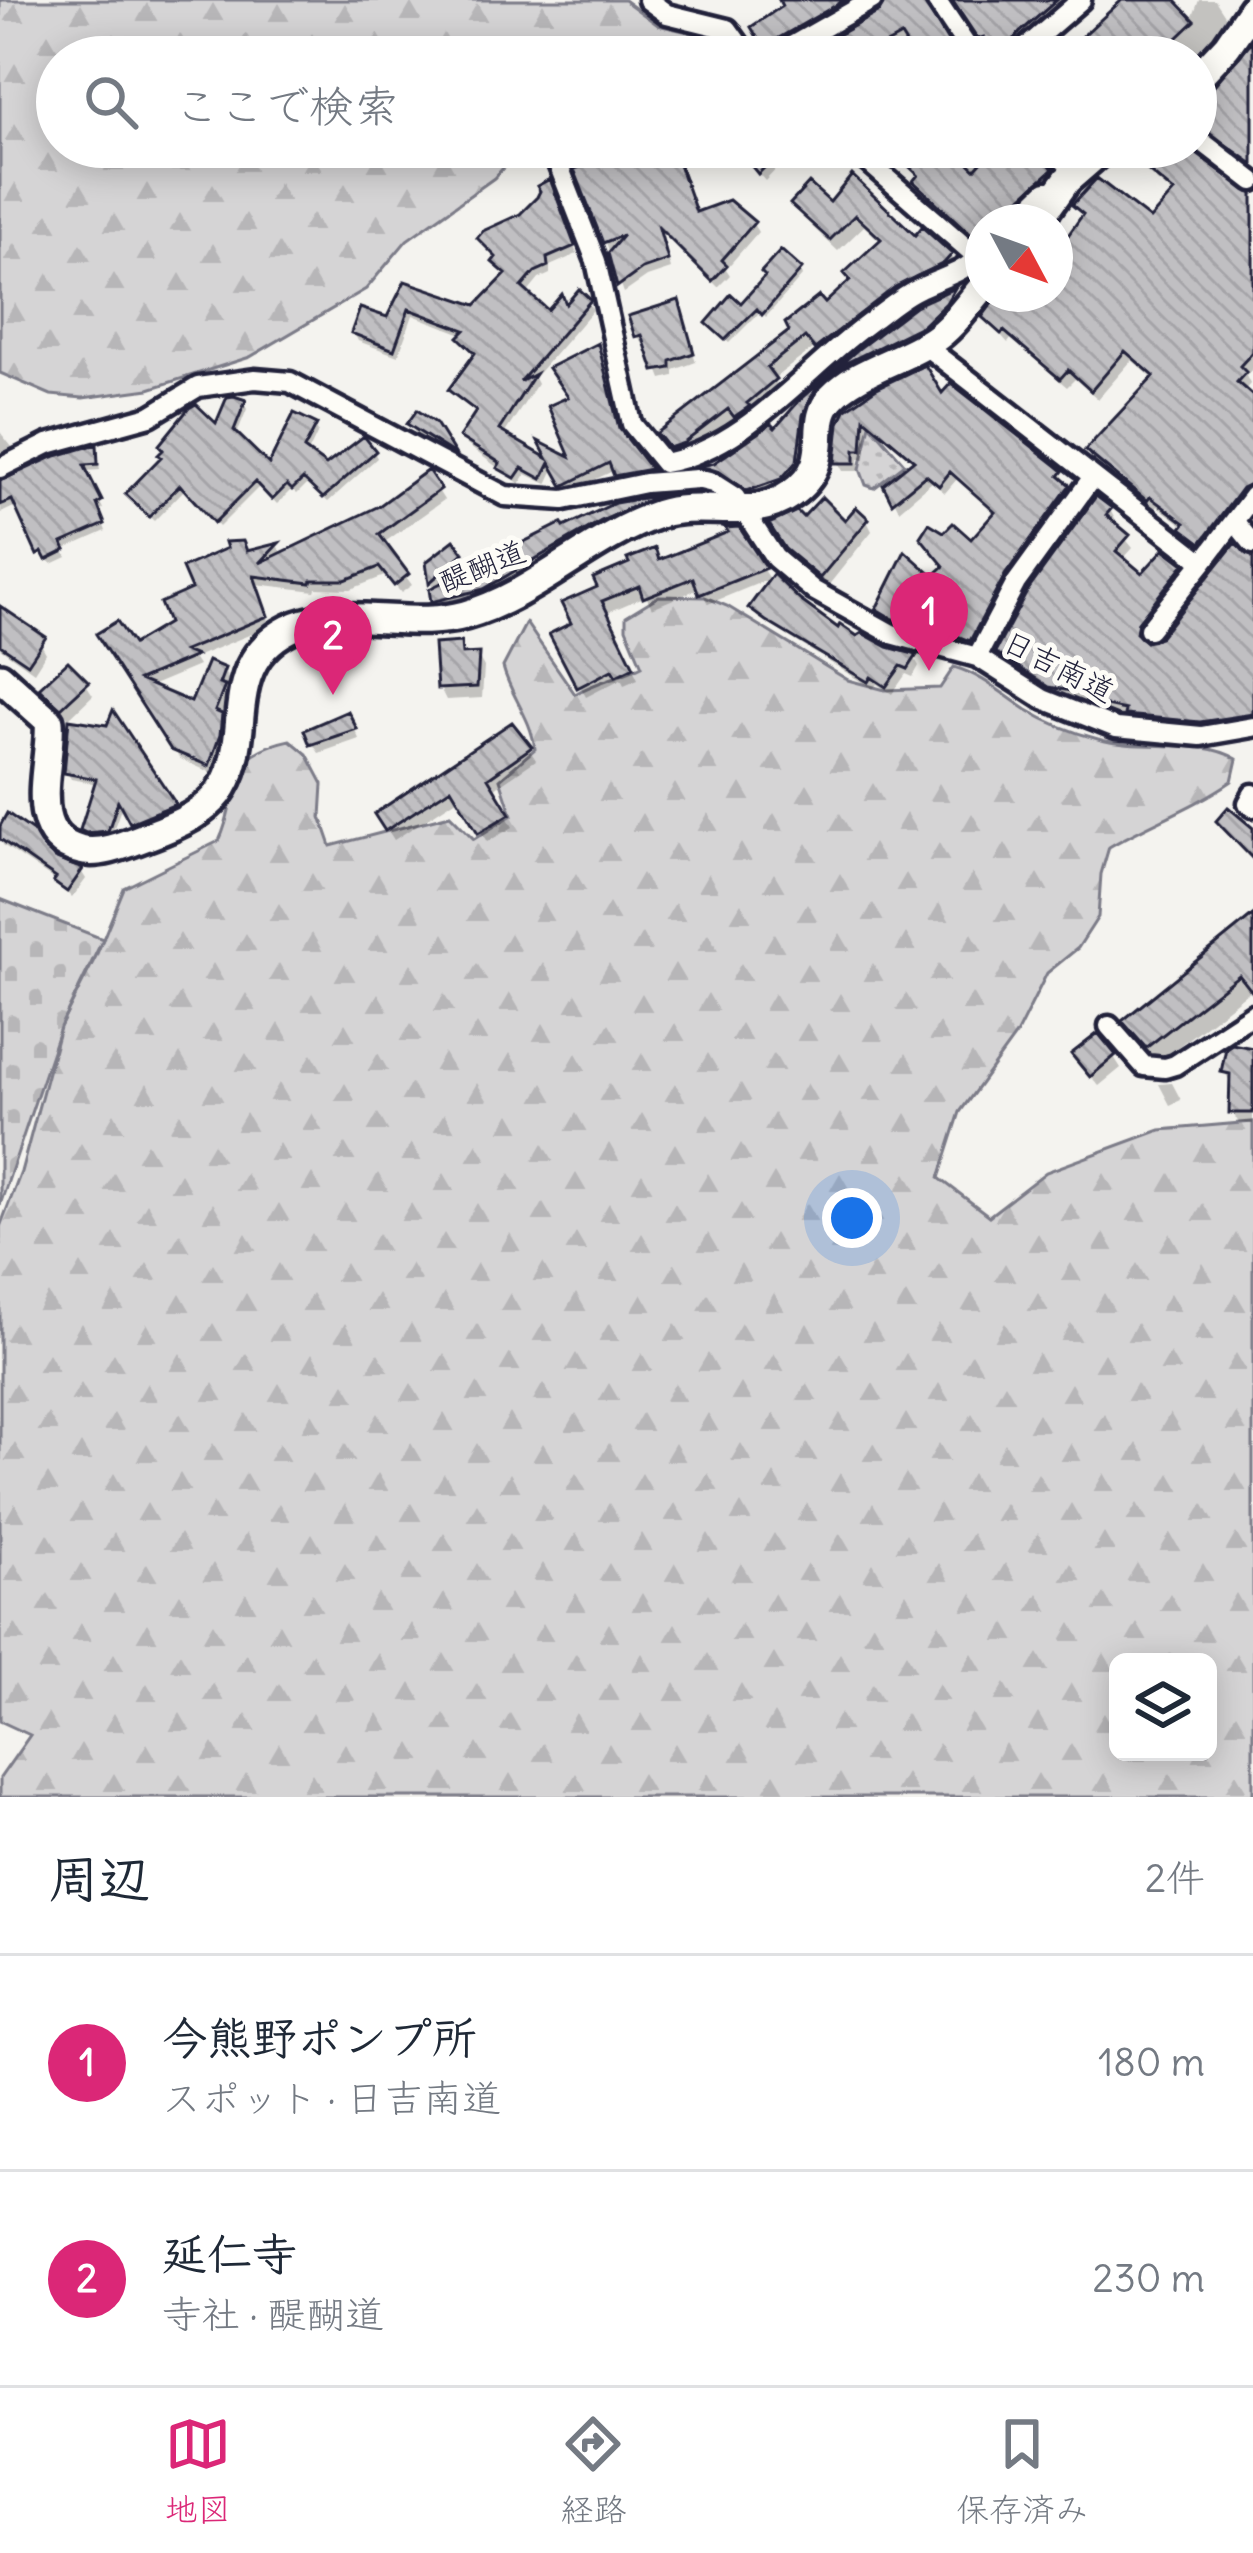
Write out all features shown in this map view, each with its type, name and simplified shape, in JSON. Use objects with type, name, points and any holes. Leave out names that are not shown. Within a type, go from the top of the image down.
[{"type":"main road","points":[[1217,57],[1253,8]]},
{"type":"main road","points":[[1050,204],[1081,168]]},
{"type":"main road","name":"醍醐道","points":[[0,677],[49,721],[43,804],[56,836],[79,850],[110,848],[186,823],[211,803],[236,759],[244,686],[269,644],[298,626],[321,620],[428,621],[466,615],[497,603],[654,516],[700,507],[745,511],[781,501],[808,478],[820,457],[822,413],[835,394],[940,334],[965,306]]},
{"type":"street","points":[[648,0],[667,14],[728,29],[733,36]]},
{"type":"street","points":[[809,36],[872,0]]},
{"type":"street","points":[[936,0],[960,36]]},
{"type":"street","points":[[1039,36],[1081,0]]},
{"type":"street","points":[[1217,153],[1253,181]]},
{"type":"street","points":[[561,168],[596,261],[632,424],[664,463],[714,444],[752,420],[869,322],[919,288],[965,270]]},
{"type":"street","points":[[875,168],[965,242]]},
{"type":"street","points":[[1033,204],[1066,181],[1060,168]]},
{"type":"street","points":[[923,345],[1203,562]]},
{"type":"street","points":[[0,468],[48,444],[150,416],[198,387],[255,379],[290,382],[505,496],[564,500],[645,483],[697,479],[728,492],[745,511]]},
{"type":"street","points":[[977,657],[1016,583],[1092,478]]},
{"type":"street","points":[[1149,629],[1253,496]]},
{"type":"street","name":"日吉南道","points":[[745,511],[776,558],[813,590],[892,634],[977,657],[1043,699],[1108,726],[1184,736],[1251,734]]},
{"type":"street","points":[[1235,522],[1253,544]]},
{"type":"street","points":[[1253,794],[1248,803],[1253,807]]},
{"type":"street","points":[[1109,1026],[1144,1066],[1165,1069],[1253,1014]]},
{"type":"green space","points":[[0,0],[624,0],[658,25],[706,36],[36,36],[36,168],[503,168],[407,240],[366,289],[250,357],[149,389],[83,398],[51,395],[0,373]]},
{"type":"green space","points":[[870,424],[905,464],[874,488],[866,485],[860,469]]},
{"type":"green space","points":[[659,596],[705,597],[848,680],[885,690],[940,688],[954,667],[1080,734],[1115,743],[1206,748],[1237,759],[1232,781],[1109,847],[1101,874],[1098,917],[1078,948],[1047,973],[1016,1035],[960,1112],[939,1178],[989,1216],[1046,1172],[1160,1130],[1253,1122],[1253,1797],[0,1797],[0,1778],[30,1735],[0,1721],[0,1227],[21,1172],[60,1027],[124,888],[219,841],[242,766],[267,747],[290,740],[307,754],[323,784],[321,817],[331,846],[450,815],[474,839],[512,815],[500,779],[535,749],[503,667],[526,623],[575,694],[642,666],[626,628],[626,616]]},
{"type":"green space","points":[[0,899],[103,939],[60,1027],[0,1205]]},
{"type":"building","points":[[779,0],[845,0],[782,36],[756,36],[751,27],[782,6]]},
{"type":"building","points":[[885,0],[923,0],[945,36],[836,36],[879,12]]},
{"type":"building","points":[[952,0],[1057,0],[1016,36],[976,36]]},
{"type":"building","points":[[1122,0],[1175,0],[1195,21],[1179,36],[1083,36]]},
{"type":"building","points":[[1253,40],[1253,164],[1217,139],[1217,82]]},
{"type":"building","points":[[680,168],[696,212],[729,200],[755,222],[722,260],[727,265],[712,281],[659,228],[668,260],[642,269],[617,287],[608,253],[623,235],[603,243],[574,169]]},
{"type":"building","points":[[911,168],[1053,169],[1014,204],[965,204],[965,229],[913,181],[918,175]]},
{"type":"building","points":[[1145,168],[1216,168],[1253,194],[1253,352],[1240,366],[1246,372],[1237,382],[1253,396],[1253,483],[1242,488],[1201,543],[1181,528],[1185,523],[1150,497],[1147,501],[1085,450],[1154,376],[1125,351],[1091,391],[1068,370],[1060,379],[982,317],[986,312],[1073,312],[1073,228],[1083,214],[1073,204],[1097,178],[1150,219],[1174,192]]},
{"type":"building","points":[[852,175],[915,235],[922,227],[952,254],[944,263],[895,287],[815,349],[805,337],[767,367],[776,379],[747,403],[750,406],[734,417],[728,409],[684,443],[669,448],[657,433],[789,331],[785,323],[819,296],[825,303],[850,280],[844,273],[881,239],[855,215],[830,240],[790,204],[809,183],[830,202]]},
{"type":"building","points":[[550,179],[575,246],[547,258],[548,266],[522,287],[548,310],[562,294],[566,304],[579,289],[591,300],[520,382],[535,374],[499,430],[547,458],[538,441],[570,457],[548,406],[568,397],[548,368],[598,343],[619,428],[651,469],[614,476],[609,463],[563,486],[550,463],[542,479],[522,468],[515,478],[459,437],[476,411],[448,390],[475,353],[458,337],[465,330],[409,309],[394,350],[351,333],[360,308],[387,317],[405,281],[476,305],[506,274],[477,238],[520,214],[537,197],[537,186]]},
{"type":"building","points":[[781,250],[802,269],[762,315],[757,309],[725,340],[706,323],[731,294],[741,303]]},
{"type":"building","points":[[955,288],[923,325],[844,364],[818,385],[803,415],[797,461],[781,479],[747,491],[720,472],[701,466],[714,463],[771,424],[775,428],[799,401],[858,349],[915,306]]},
{"type":"building","points":[[679,300],[694,353],[671,361],[671,368],[654,371],[642,335],[635,337],[628,316]]},
{"type":"building","points":[[925,365],[942,393],[951,383],[1063,471],[1059,476],[1070,485],[1005,575],[970,641],[897,621],[876,609],[905,551],[933,576],[944,566],[920,537],[929,523],[944,532],[953,523],[971,539],[995,512],[950,472],[939,486],[926,475],[892,503],[883,485],[914,460],[864,418],[862,450],[855,450],[855,463],[835,463],[845,410]]},
{"type":"building","points":[[227,397],[246,400],[234,430],[269,464],[294,413],[317,424],[304,449],[326,465],[364,436],[376,451],[323,498],[303,479],[292,490],[287,485],[272,500],[255,482],[214,523],[180,485],[149,517],[125,494],[161,457],[159,445],[189,408],[196,404],[216,423]]},
{"type":"building","points":[[417,410],[436,423],[456,455],[407,424]]},
{"type":"building","points":[[97,444],[98,464],[84,465],[102,501],[97,504],[105,524],[62,543],[66,550],[46,560],[42,552],[37,555],[12,500],[0,505],[0,481]]},
{"type":"building","points":[[428,470],[441,489],[379,534],[409,574],[394,586],[379,567],[345,580],[311,583],[254,576],[268,616],[184,651],[196,656],[139,680],[191,702],[208,661],[225,668],[219,684],[225,686],[215,711],[222,714],[220,735],[209,766],[171,750],[96,634],[117,621],[133,644],[168,623],[160,603],[191,589],[182,568],[227,548],[225,542],[243,541],[247,551],[279,543],[260,563],[379,506]]},
{"type":"building","points":[[660,495],[601,521],[484,589],[431,602],[429,589],[562,523],[564,527],[615,503]]},
{"type":"building","points":[[1096,496],[1112,508],[1106,515],[1130,535],[1116,551],[1142,573],[1164,549],[1184,564],[1138,622],[1136,633],[1146,642],[1160,637],[1235,543],[1253,557],[1253,714],[1200,722],[1124,715],[1125,710],[1087,702],[1088,694],[1049,687],[995,652],[1028,590]]},
{"type":"building","points":[[822,497],[845,520],[856,507],[869,519],[820,578],[785,549],[769,524],[797,511],[803,517]]},
{"type":"building","points":[[739,527],[766,568],[699,595],[693,578],[643,598],[639,586],[602,601],[634,667],[616,676],[612,670],[577,688],[549,634],[571,623],[561,603],[597,587],[593,578],[629,563],[627,559],[655,548],[659,560],[728,532],[725,528]]},
{"type":"building","points":[[454,540],[464,553],[429,583],[426,562]]},
{"type":"building","points":[[773,574],[838,628],[840,624],[857,636],[862,633],[917,655],[908,669],[901,666],[886,687],[871,677],[868,682],[748,608]]},
{"type":"building","points":[[0,606],[46,637],[28,664],[0,645]]},
{"type":"building","points":[[461,642],[462,654],[479,653],[477,687],[437,689],[434,644]]},
{"type":"building","points":[[68,661],[89,682],[61,708],[39,688]]},
{"type":"building","points":[[113,710],[176,804],[130,823],[118,801],[108,831],[86,833],[80,830],[96,779],[64,773],[69,719],[107,725]]},
{"type":"building","points":[[348,711],[357,729],[310,745],[304,730]]},
{"type":"building","points":[[512,722],[532,747],[488,778],[510,814],[478,833],[451,788],[385,831],[374,814]]},
{"type":"building","points":[[1228,807],[1253,828],[1253,859],[1216,821]]},
{"type":"building","points":[[7,813],[33,831],[54,858],[83,869],[67,892],[53,882],[56,878],[0,839]]},
{"type":"building","points":[[1253,915],[1253,993],[1239,975],[1146,1048],[1122,1021]]},
{"type":"building","points":[[1098,1033],[1116,1055],[1090,1077],[1071,1054]]},
{"type":"building","points":[[1232,1044],[1253,1048],[1253,1113],[1229,1113],[1230,1074],[1221,1072],[1226,1048]]},
{"type":"place","name":"今熊野ポンプ所","points":[[929,671]]},
{"type":"place","name":"延仁寺","points":[[333,695]]}]
